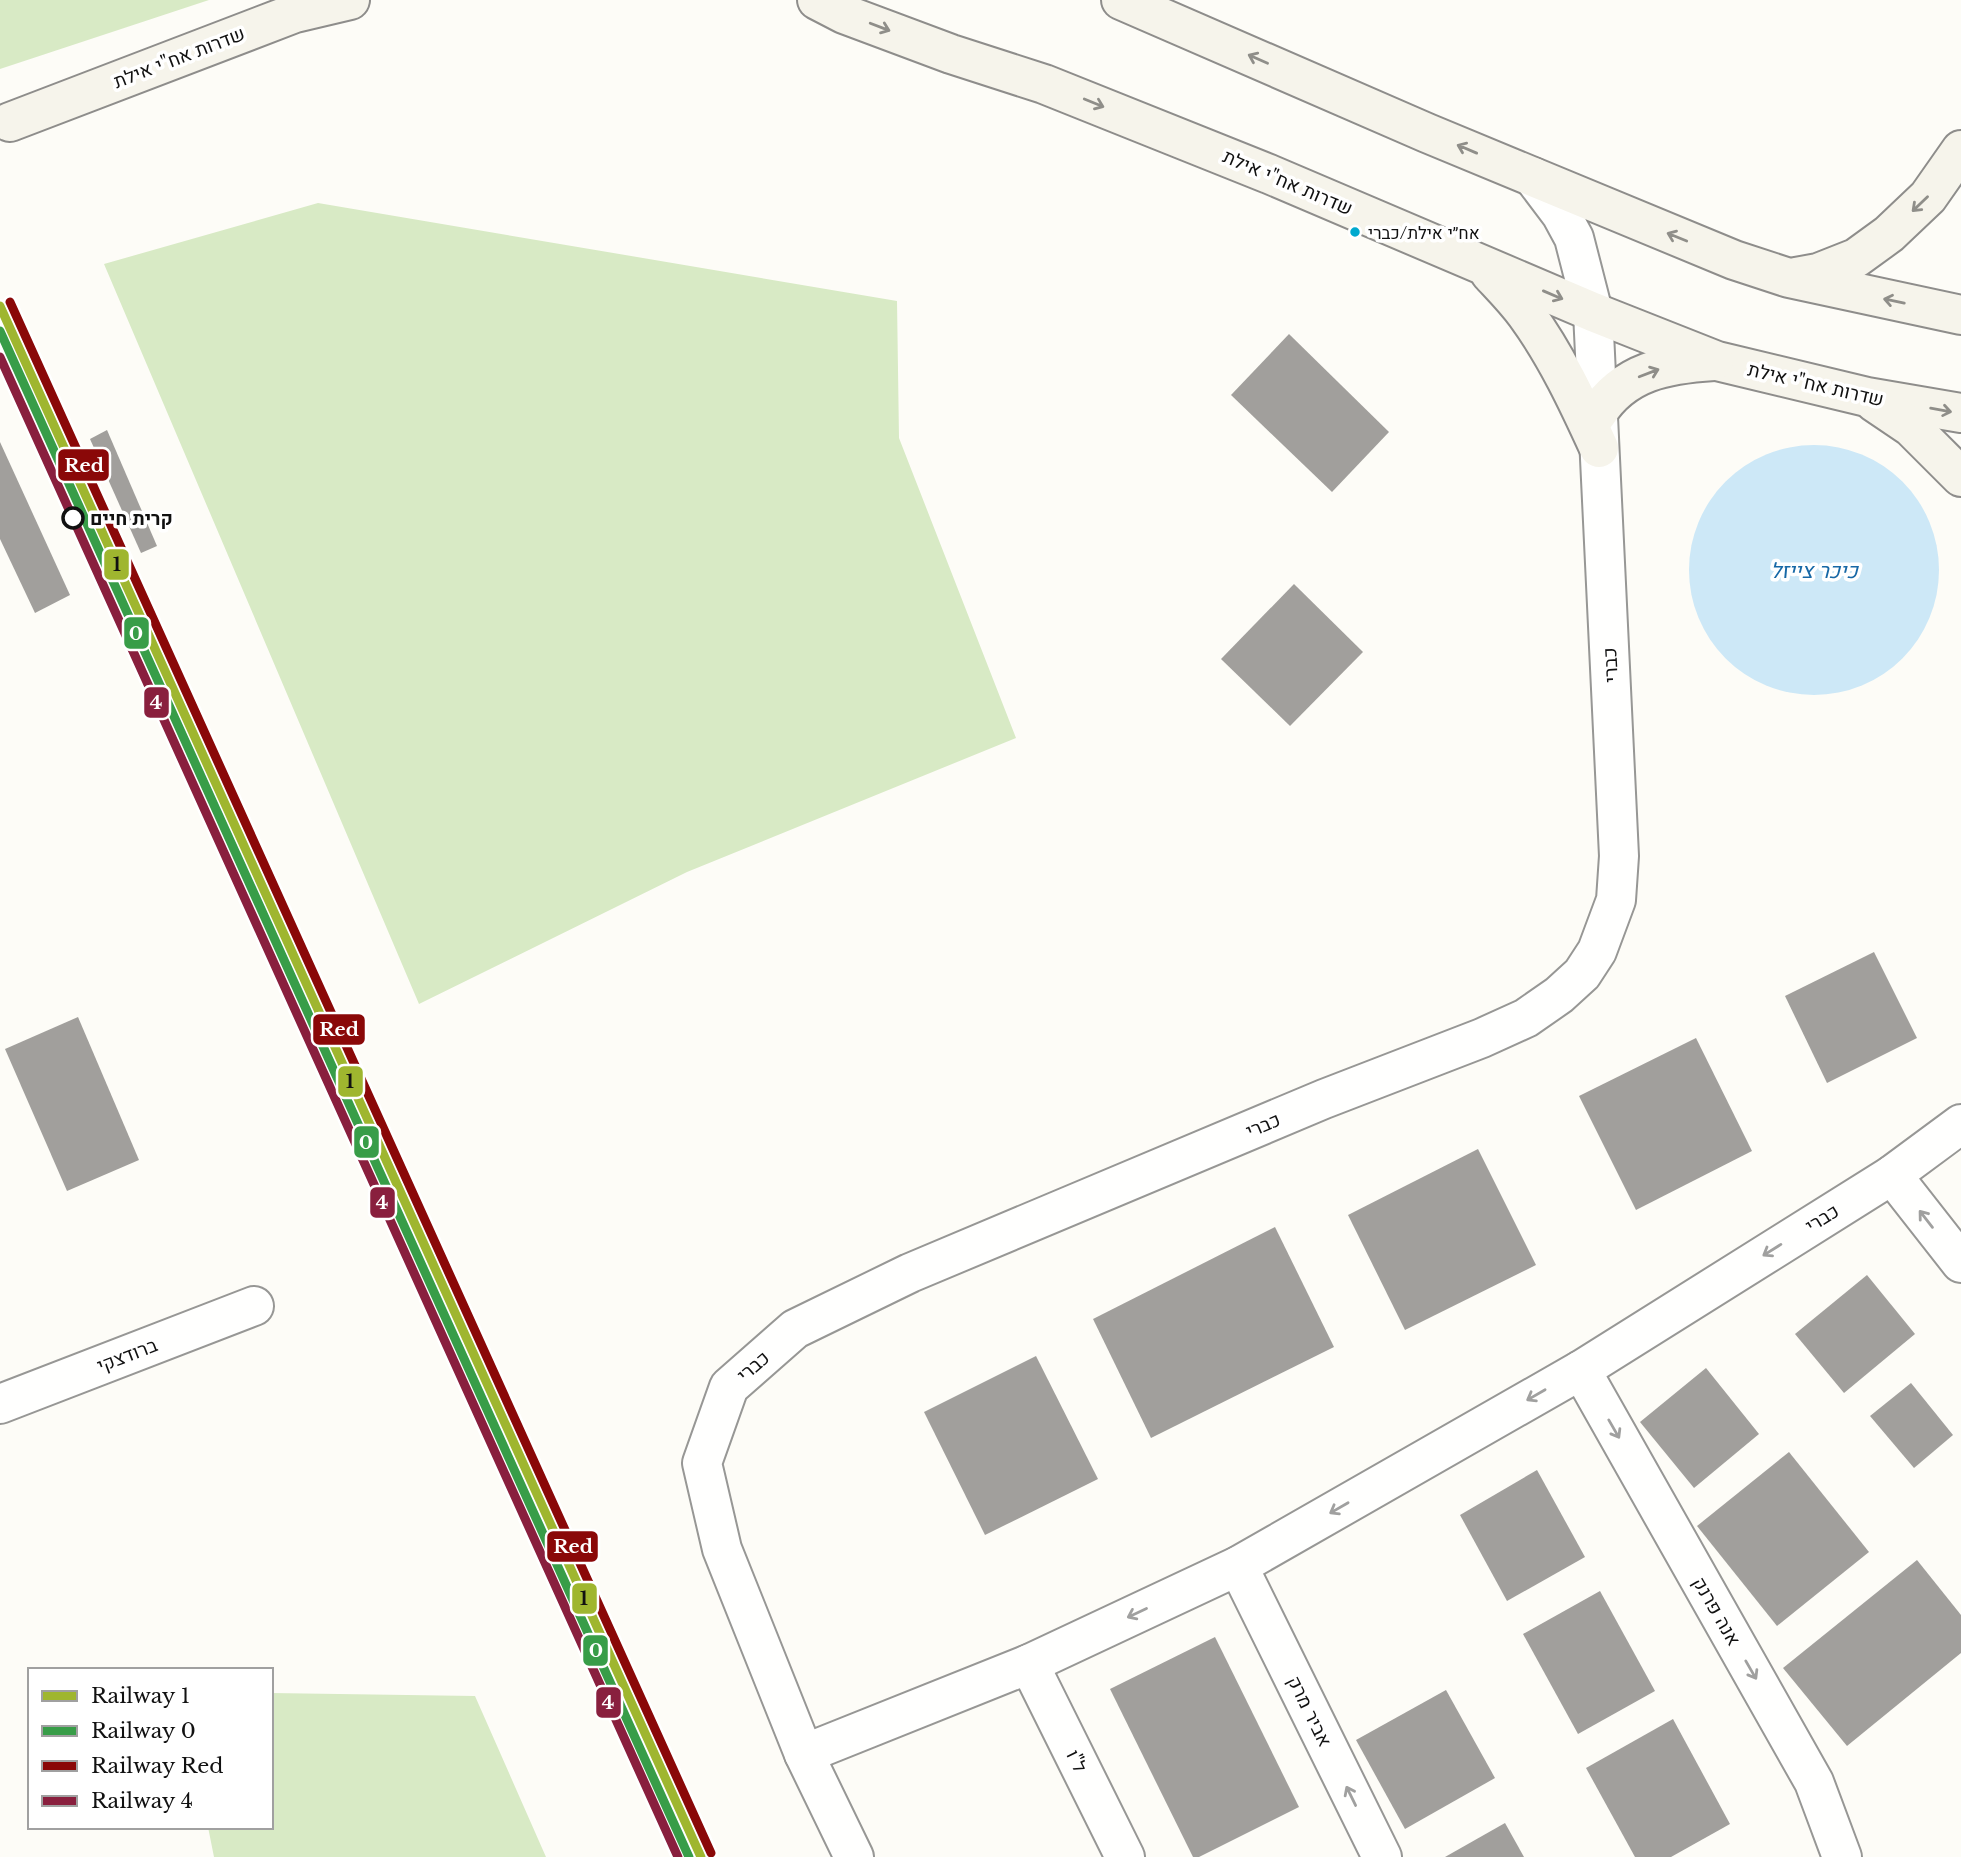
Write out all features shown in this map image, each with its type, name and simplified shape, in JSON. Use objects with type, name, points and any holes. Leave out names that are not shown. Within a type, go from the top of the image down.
[{"type":"main road","name":"שדרות אח\"י אילת","points":[[10,122],[295,13],[350,0]]},
{"type":"main road","name":"שדרות אח\"י אילת","points":[[817,0],[951,54],[1044,83],[1717,361],[1867,397],[1961,413]]},
{"type":"main road","points":[[1121,0],[1734,260],[1789,278],[1961,315]]},
{"type":"main road","points":[[1789,278],[1818,273],[1856,258],[1889,234],[1928,197],[1961,150]]},
{"type":"main road","points":[[1484,266],[1525,313],[1548,347],[1582,411],[1598,431]]},
{"type":"main road","points":[[1598,431],[1604,402],[1630,381],[1651,370],[1683,363],[1717,361]]},
{"type":"main road","points":[[1867,397],[1911,427],[1961,477]]},
{"type":"street","name":"כברי","points":[[1533,177],[1561,214],[1574,238],[1593,312],[1619,856],[1616,900],[1597,951],[1582,974],[1526,1018],[910,1273],[796,1329],[729,1387],[702,1463],[722,1549],[804,1754],[1029,1664],[1238,1566],[1581,1370],[1892,1175],[1961,1124]]},
{"type":"street","points":[[1892,1175],[1961,1264]]},
{"type":"street","name":"ברודצקי","points":[[0,1404],[254,1306]]},
{"type":"street","name":"אנה פרנק","points":[[1581,1370],[1814,1782],[1842,1857]]},
{"type":"street","name":"אביר מרק","points":[[1238,1566],[1382,1857]]},
{"type":"street","name":"ל\"ו","points":[[1029,1664],[1125,1857]]},
{"type":"street","points":[[804,1754],[854,1857]]},
{"type":"green space","points":[[0,0],[209,0],[0,69]]},
{"type":"green space","points":[[318,203],[897,301],[899,438],[1016,738],[687,872],[419,1004],[104,264]]},
{"type":"green space","points":[[273,1693],[475,1696],[546,1857],[214,1857],[208,1829],[273,1829]]},
{"type":"water","name":"כיכר צייזל","points":[[1814,445],[1850,451],[1873,460],[1893,473],[1911,491],[1929,522],[1939,570],[1933,606],[1924,629],[1911,649],[1893,667],[1862,685],[1814,695],[1778,689],[1755,680],[1735,667],[1717,649],[1699,618],[1689,570],[1695,534],[1704,511],[1717,491],[1735,473],[1766,455]]},
{"type":"building","points":[[1289,334],[1389,432],[1332,492],[1231,395]]},
{"type":"building","points":[[107,430],[157,546],[141,553],[90,439]]},
{"type":"building","points":[[0,442],[70,595],[35,613],[0,539]]},
{"type":"building","points":[[1294,584],[1363,652],[1290,726],[1221,659]]},
{"type":"building","points":[[1874,952],[1917,1038],[1827,1083],[1785,996]]},
{"type":"building","points":[[78,1017],[139,1160],[67,1191],[5,1049]]},
{"type":"building","points":[[1696,1038],[1752,1151],[1636,1210],[1579,1096]]},
{"type":"building","points":[[1478,1149],[1536,1265],[1405,1330],[1348,1215]]},
{"type":"building","points":[[1275,1227],[1334,1347],[1151,1438],[1093,1319]]},
{"type":"building","points":[[1867,1275],[1915,1334],[1844,1393],[1795,1334]]},
{"type":"building","points":[[1036,1356],[1098,1479],[985,1535],[924,1412]]},
{"type":"building","points":[[1706,1368],[1759,1434],[1694,1488],[1640,1422]]},
{"type":"building","points":[[1911,1383],[1953,1435],[1914,1468],[1870,1416]]},
{"type":"building","points":[[1789,1452],[1869,1552],[1777,1626],[1697,1526]]},
{"type":"building","points":[[1537,1470],[1585,1557],[1507,1601],[1460,1515]]},
{"type":"building","points":[[1917,1560],[1961,1615],[1961,1653],[1847,1746],[1783,1668]]},
{"type":"building","points":[[1600,1591],[1655,1691],[1578,1734],[1523,1634]]},
{"type":"building","points":[[1215,1637],[1299,1807],[1199,1857],[1193,1857],[1110,1689]]},
{"type":"building","points":[[1446,1690],[1495,1778],[1405,1829],[1356,1740]]},
{"type":"building","points":[[1673,1719],[1730,1824],[1671,1857],[1635,1857],[1586,1768]]},
{"type":"building","points":[[1505,1823],[1524,1857],[1445,1857]]},
{"type":"rail line","name":"Red","points":[[10,302],[711,1853]]},
{"type":"rail line","name":"1","points":[[0,306],[701,1857]]},
{"type":"rail line","name":"0","points":[[0,331],[689,1857]]},
{"type":"rail line","name":"4","points":[[0,357],[678,1857]]},
{"type":"place","name":"אח״י אילת/כברי","points":[[1355,232]]},
{"type":"place","name":"קרית חיים","points":[[73,518]]}]
